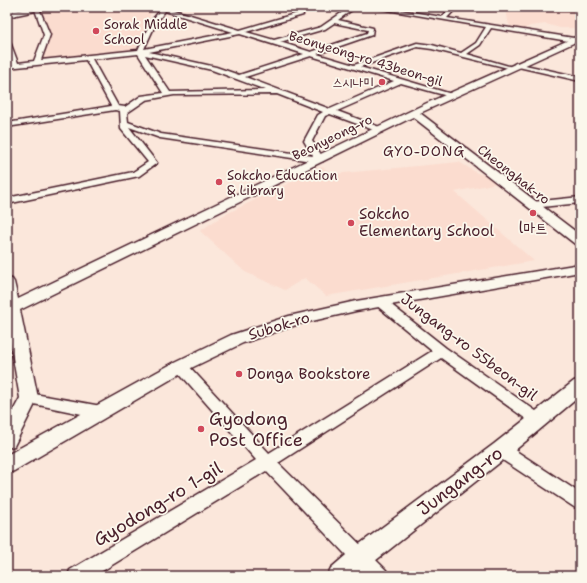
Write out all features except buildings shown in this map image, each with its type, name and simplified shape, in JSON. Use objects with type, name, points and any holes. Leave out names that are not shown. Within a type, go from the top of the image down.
[{"type":"main road","points":[[7,15],[39,8]]},
{"type":"street","points":[[7,66],[140,52],[239,32],[300,14],[288,7]]},
{"type":"street","name":"Beonyeong-ro 43beon-gil","points":[[275,42],[323,28],[353,7]]},
{"type":"street","points":[[373,7],[397,9],[412,14],[577,39]]},
{"type":"street","points":[[443,19],[454,7]]},
{"type":"street","points":[[7,8],[21,12]]},
{"type":"street","points":[[37,63],[47,35],[39,8]]},
{"type":"street","name":"Beonyeong-ro 43beon-gil","points":[[140,52],[161,8],[353,67],[451,95]]},
{"type":"street","points":[[412,14],[426,8]]},
{"type":"street","points":[[240,77],[370,34],[371,29],[334,21]]},
{"type":"street","points":[[461,54],[474,49],[483,39],[489,26]]},
{"type":"street","name":"Beonyeong-ro","points":[[12,308],[451,95],[513,66],[577,39]]},
{"type":"street","points":[[7,42],[16,65]]},
{"type":"street","points":[[353,67],[417,45],[580,79]]},
{"type":"street","points":[[140,52],[214,68],[379,130]]},
{"type":"street","points":[[140,52],[168,94]]},
{"type":"street","points":[[7,201],[136,174],[153,163],[125,130],[122,110],[113,102],[88,57]]},
{"type":"street","points":[[319,159],[308,141],[322,114],[400,81]]},
{"type":"street","points":[[7,125],[122,110],[144,98],[168,94],[278,92]]},
{"type":"street","name":"Cheonghak-ro","points":[[414,113],[580,241]]},
{"type":"street","points":[[124,123],[160,136],[319,159]]},
{"type":"street","points":[[532,205],[580,200]]},
{"type":"street","name":"Subok-ro","points":[[7,465],[181,366],[237,339],[287,322],[356,306],[580,268]]},
{"type":"street","points":[[7,282],[29,398],[7,440]]},
{"type":"street","name":"Jungang-ro 55beon-gil","points":[[380,302],[441,351],[538,420]]},
{"type":"street","name":"Gyodong-ro 1-gil","points":[[77,576],[267,462],[441,351]]},
{"type":"street","points":[[181,366],[267,462],[379,576]]},
{"type":"street","name":"Jungang-ro","points":[[339,576],[361,557],[501,450],[580,386]]},
{"type":"street","points":[[29,398],[100,412]]},
{"type":"street","points":[[501,450],[580,502]]},
{"type":"shaded area","name":"Sorak Middle School","points":[[57,7],[142,7],[152,10],[136,50],[43,59],[49,33],[39,11]]},
{"type":"shaded area","points":[[493,7],[580,7],[580,28],[560,28],[546,24],[530,26],[522,30],[509,25],[506,11]]},
{"type":"shaded area","name":"Sokcho Elementary School","points":[[459,162],[477,173],[489,176],[497,183],[455,192],[534,261],[326,296],[305,278],[285,290],[245,272],[200,231],[222,216],[322,167],[333,174]]},
{"type":"place","name":"Sorak Middle School","points":[[96,31]]},
{"type":"place","name":"스시나미","points":[[382,82]]},
{"type":"place","name":"Sokcho Education & Library","points":[[219,182]]},
{"type":"place","name":"l마트","points":[[533,213]]},
{"type":"place","name":"Sokcho Elementary School","points":[[351,223]]},
{"type":"place","name":"Donga Bookstore","points":[[239,374]]},
{"type":"place","name":"Gyodong Post Office","points":[[201,429]]},
{"type":"district","name":"GYO-DONG","points":[[424,151]]}]
